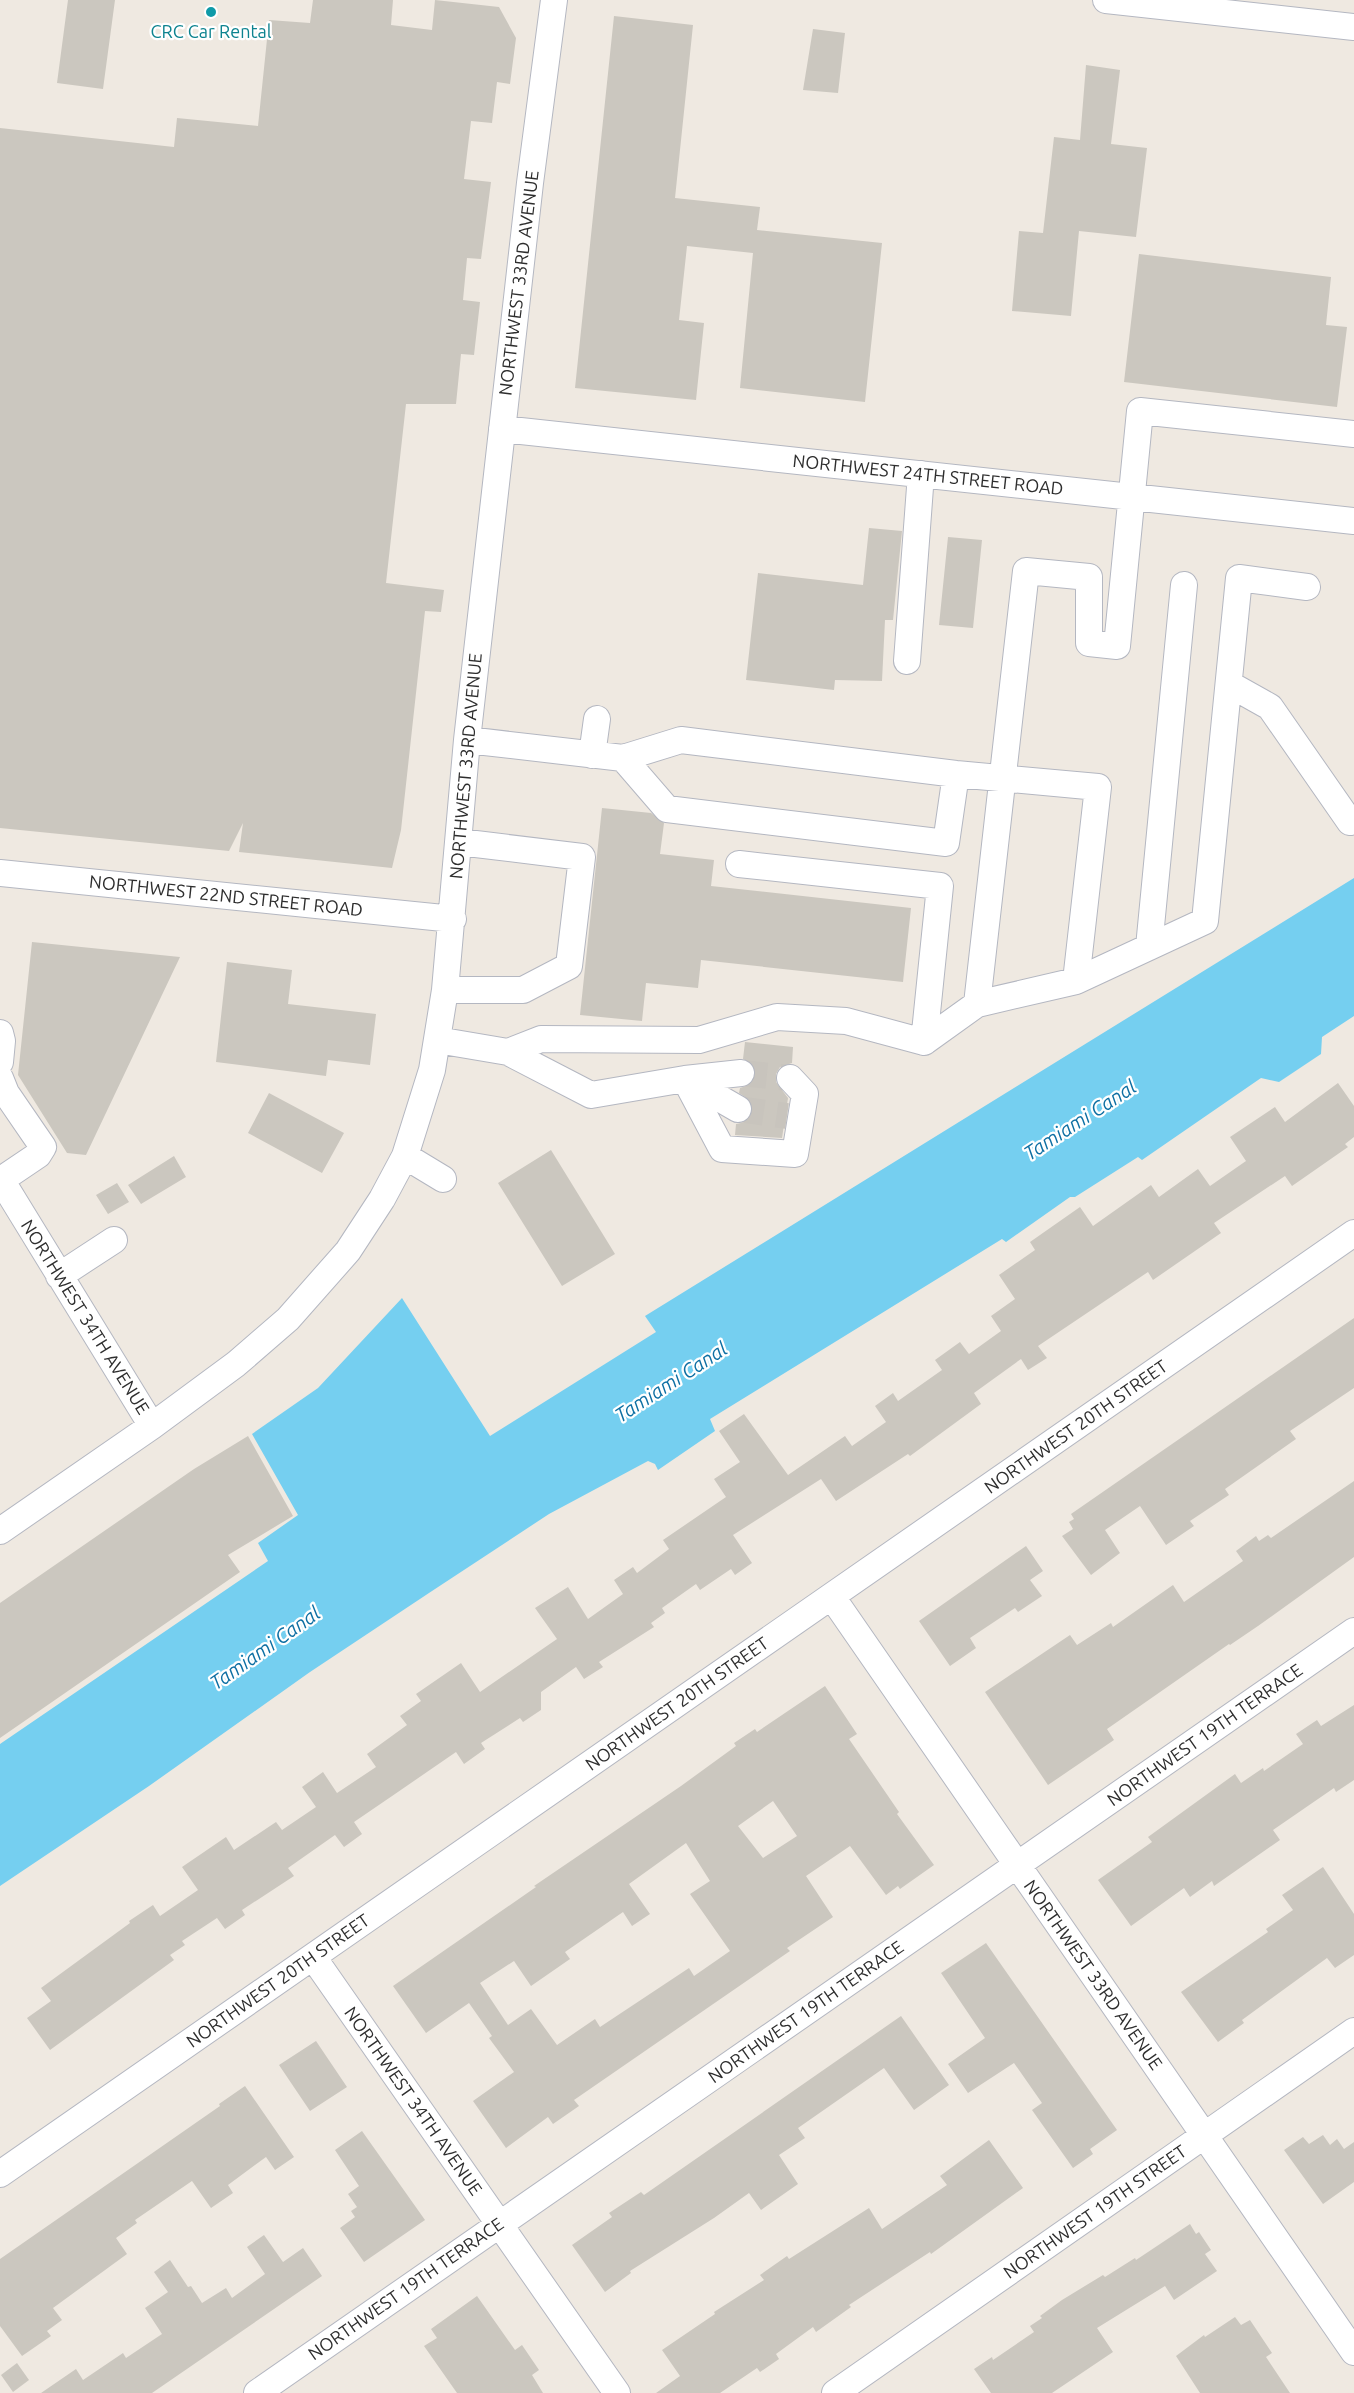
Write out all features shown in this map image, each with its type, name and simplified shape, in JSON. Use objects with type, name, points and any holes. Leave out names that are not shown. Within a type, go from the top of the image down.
[{"type":"street","name":"NORTHWEST 33RD AVENUE","points":[[0,1531],[152,1426],[236,1364],[288,1319],[348,1251],[377,1207],[405,1156],[425,1097],[445,990],[467,740],[554,0]]},
{"type":"street","points":[[1106,0],[1197,5],[1354,27]]},
{"type":"street","points":[[977,1004],[1026,572],[1089,577],[1089,643],[1117,646],[1140,411],[1354,434]]},
{"type":"street","name":"NORTHWEST 24TH STREET ROAD","points":[[502,429],[1354,521]]},
{"type":"street","points":[[907,661],[921,474]]},
{"type":"street","points":[[924,1042],[977,1004],[1076,981],[1205,921],[1239,578],[1307,587]]},
{"type":"street","points":[[1149,947],[1184,585]]},
{"type":"street","points":[[1229,684],[1270,707],[1350,822]]},
{"type":"street","points":[[592,754],[597,718]]},
{"type":"street","points":[[467,740],[623,758],[681,740],[956,774],[1098,788],[1076,981]]},
{"type":"street","points":[[623,758],[667,809],[946,843],[956,774]]},
{"type":"street","points":[[445,990],[523,990],[568,966],[582,856],[459,842]]},
{"type":"street","points":[[739,864],[940,886],[924,1042]]},
{"type":"street","name":"NORTHWEST 22ND STREET ROAD","points":[[0,873],[453,919]]},
{"type":"street","points":[[508,1052],[541,1039],[699,1040],[777,1017],[846,1021],[924,1042]]},
{"type":"street","points":[[0,1033],[0,1062]]},
{"type":"street","points":[[437,1040],[508,1052],[591,1095],[685,1079],[741,1073]]},
{"type":"street","points":[[0,1078],[6,1093],[42,1147],[38,1155],[1,1179]]},
{"type":"street","points":[[685,1079],[722,1149],[795,1154],[795,1116],[805,1094],[790,1078]]},
{"type":"street","points":[[685,1079],[738,1109]]},
{"type":"street","points":[[405,1156],[443,1179]]},
{"type":"street","name":"NORTHWEST 34TH AVENUE","points":[[1,1179],[152,1426]]},
{"type":"street","name":"NORTHWEST 20TH STREET","points":[[0,2174],[1354,1233]]},
{"type":"street","points":[[59,1276],[114,1240]]},
{"type":"street","name":"NORTHWEST 33RD AVENUE","points":[[832,1597],[1354,2352]]},
{"type":"street","name":"NORTHWEST 19TH TERRACE","points":[[257,2393],[1354,1631]]},
{"type":"street","name":"NORTHWEST 34TH AVENUE","points":[[313,1957],[616,2393]]},
{"type":"street","name":"NORTHWEST 19TH STREET","points":[[835,2393],[1354,2031]]},
{"type":"water","name":"Tamiami Canal","points":[[1354,878],[1354,1016],[1322,1037],[1321,1054],[1279,1082],[1261,1078],[1142,1160],[1138,1157],[1075,1197],[1070,1197],[1006,1242],[1002,1239],[710,1419],[715,1431],[658,1470],[655,1464],[648,1461],[549,1514],[310,1672],[149,1786],[0,1886],[0,1744],[268,1561],[258,1543],[298,1515],[252,1434],[318,1388],[402,1298],[490,1436],[656,1332],[645,1316]]},
{"type":"building","points":[[68,0],[115,0],[103,89],[57,83]]},
{"type":"building","points":[[313,0],[393,0],[391,25],[432,30],[435,0],[499,7],[516,38],[510,84],[497,82],[492,123],[471,121],[464,179],[491,182],[481,259],[467,258],[463,300],[480,302],[474,355],[461,354],[456,404],[406,404],[386,583],[444,590],[441,612],[425,611],[401,830],[392,868],[239,852],[243,823],[229,851],[0,828],[0,128],[174,147],[177,118],[258,126],[269,20],[310,23]]},
{"type":"building","points":[[614,16],[693,25],[675,198],[760,207],[757,230],[882,243],[865,402],[740,388],[753,253],[687,246],[679,320],[704,323],[696,400],[575,388]]},
{"type":"building","points":[[813,29],[845,33],[838,93],[803,90]]},
{"type":"building","points":[[1086,65],[1120,70],[1111,144],[1147,148],[1136,237],[1079,231],[1071,316],[1012,311],[1019,231],[1043,233],[1054,137],[1080,140]]},
{"type":"building","points":[[1139,254],[1331,277],[1326,325],[1347,327],[1337,407],[1124,382]]},
{"type":"building","points":[[869,528],[902,531],[893,620],[885,620],[882,681],[835,680],[834,690],[746,680],[758,573],[863,585]]},
{"type":"building","points":[[948,537],[982,540],[973,628],[939,625]]},
{"type":"building","points":[[602,808],[651,813],[664,823],[660,854],[714,860],[711,886],[911,908],[903,982],[701,960],[698,988],[646,983],[642,1021],[580,1015]]},
{"type":"building","points":[[32,942],[180,957],[86,1155],[67,1153],[18,1075]]},
{"type":"building","points":[[227,962],[292,970],[288,1004],[376,1014],[370,1065],[328,1060],[326,1076],[216,1062]]},
{"type":"building","points":[[745,1042],[793,1047],[792,1063],[780,1067],[776,1074],[776,1082],[788,1098],[782,1138],[735,1135],[736,1124],[746,1122],[753,1110],[751,1101],[739,1093],[740,1088],[749,1085],[754,1080],[756,1072],[753,1064],[743,1059]]},
{"type":"building","points":[[1338,1083],[1354,1106],[1354,1137],[1345,1144],[1348,1147],[1292,1186],[1285,1176],[1214,1223],[1221,1233],[1153,1280],[1148,1272],[1038,1346],[1047,1358],[1028,1370],[1021,1359],[974,1393],[981,1404],[910,1456],[908,1454],[836,1501],[821,1479],[733,1535],[752,1563],[735,1575],[731,1569],[700,1590],[696,1584],[662,1608],[665,1613],[651,1623],[654,1627],[599,1662],[603,1667],[584,1679],[576,1667],[541,1692],[541,1710],[523,1722],[520,1718],[481,1743],[485,1749],[464,1764],[456,1752],[354,1822],[362,1834],[344,1847],[335,1835],[288,1868],[294,1876],[242,1910],[245,1915],[225,1929],[217,1918],[182,1941],[185,1945],[170,1955],[174,1960],[50,2050],[27,2018],[51,2001],[41,1988],[153,1905],[160,1916],[198,1890],[182,1867],[226,1837],[234,1850],[276,1822],[282,1830],[316,1807],[302,1787],[323,1772],[337,1793],[376,1767],[367,1754],[407,1725],[400,1716],[421,1701],[416,1694],[461,1663],[480,1692],[557,1639],[535,1608],[568,1587],[588,1619],[623,1594],[614,1580],[633,1567],[637,1573],[669,1549],[663,1540],[726,1497],[714,1479],[740,1462],[719,1431],[744,1414],[788,1475],[845,1436],[852,1446],[886,1422],[875,1406],[893,1393],[898,1401],[942,1370],[935,1360],[960,1342],[969,1354],[1001,1331],[991,1316],[1015,1299],[999,1275],[1035,1250],[1030,1242],[1080,1207],[1093,1226],[1151,1185],[1159,1197],[1198,1169],[1210,1186],[1246,1161],[1230,1137],[1275,1107],[1285,1122]]},
{"type":"building","points":[[269,1093],[344,1133],[322,1173],[248,1133]]},
{"type":"building","points":[[551,1150],[615,1254],[562,1286],[498,1183]]},
{"type":"building","points":[[174,1156],[186,1177],[141,1204],[128,1185]]},
{"type":"building","points":[[117,1183],[129,1202],[108,1214],[96,1195]]},
{"type":"building","points":[[1354,1318],[1354,1388],[1290,1431],[1296,1439],[1225,1489],[1229,1495],[1190,1521],[1194,1526],[1166,1545],[1140,1506],[1105,1530],[1120,1553],[1091,1575],[1062,1536],[1073,1529],[1069,1522],[1074,1519],[1071,1514]]},
{"type":"building","points":[[248,1436],[293,1516],[228,1555],[240,1572],[0,1738],[0,1603],[194,1469]]},
{"type":"building","points":[[1354,1481],[1354,1557],[1107,1729],[1114,1740],[1048,1785],[985,1692],[1070,1635],[1077,1645],[1111,1623],[1113,1627],[1173,1585],[1184,1602],[1243,1561],[1236,1551],[1256,1536],[1259,1541],[1268,1535],[1271,1538]]},
{"type":"building","points":[[1026,1546],[1043,1571],[1030,1580],[1042,1596],[1018,1612],[1015,1608],[970,1638],[976,1648],[950,1666],[919,1621]]},
{"type":"building","points":[[825,1686],[857,1734],[849,1739],[899,1812],[897,1814],[934,1865],[900,1889],[898,1886],[886,1895],[850,1846],[806,1876],[833,1917],[787,1948],[790,1951],[574,2100],[579,2106],[553,2124],[548,2117],[506,2148],[473,2101],[514,2072],[489,2038],[492,2036],[469,2003],[426,2033],[393,1986],[681,1786],[736,1746],[734,1743],[755,1729],[757,1732]],"holes":[[[773,1801],[797,1836],[763,1858],[738,1826]],[[686,1843],[710,1881],[690,1894],[730,1951],[694,1976],[689,1968],[600,2027],[595,2019],[557,2045],[531,2009],[508,2025],[480,1983],[514,1961],[531,1986],[570,1959],[565,1952],[623,1912],[632,1926],[650,1914],[629,1884]]]},
{"type":"building","points":[[1354,1705],[1354,1780],[1336,1792],[1334,1788],[1273,1830],[1280,1840],[1214,1886],[1212,1881],[1190,1897],[1184,1888],[1131,1926],[1098,1880],[1152,1842],[1148,1837],[1235,1774],[1241,1783],[1263,1768],[1264,1771],[1303,1744],[1296,1734],[1317,1720],[1321,1726]]},
{"type":"building","points":[[1323,1867],[1354,1914],[1354,1955],[1335,1968],[1327,1958],[1242,2020],[1244,2023],[1218,2042],[1181,1992],[1268,1932],[1266,1929],[1293,1910],[1282,1895]]},
{"type":"building","points":[[986,1943],[1117,2130],[1090,2149],[1093,2154],[1073,2168],[1032,2110],[1042,2103],[1014,2063],[968,2093],[948,2064],[985,2038],[941,1973]]},
{"type":"building","points":[[901,2016],[949,2085],[914,2110],[884,2068],[798,2128],[805,2138],[779,2155],[798,2184],[761,2210],[749,2193],[630,2271],[631,2273],[605,2292],[572,2245],[612,2217],[609,2213],[641,2192],[644,2195]]},
{"type":"building","points":[[316,2041],[347,2087],[310,2111],[279,2065]]},
{"type":"building","points":[[245,2086],[294,2157],[275,2170],[266,2157],[228,2185],[233,2193],[211,2208],[192,2181],[135,2220],[137,2223],[116,2238],[127,2254],[53,2308],[62,2320],[47,2331],[51,2336],[22,2356],[0,2326],[0,2259],[220,2106],[219,2104]]},
{"type":"building","points":[[362,2131],[425,2220],[364,2262],[340,2228],[355,2217],[351,2211],[357,2207],[348,2194],[359,2186],[335,2150]]},
{"type":"building","points":[[1323,2135],[1330,2145],[1337,2139],[1344,2149],[1354,2142],[1354,2182],[1323,2204],[1284,2150],[1303,2137],[1309,2144]]},
{"type":"building","points":[[989,2140],[1023,2188],[931,2254],[930,2252],[849,2305],[851,2307],[816,2332],[813,2327],[776,2354],[779,2359],[760,2372],[757,2368],[720,2393],[656,2393],[680,2376],[662,2350],[715,2314],[714,2312],[764,2280],[760,2275],[787,2256],[789,2259],[869,2208],[882,2229],[947,2185],[940,2176]]},
{"type":"building","points":[[1190,2224],[1196,2234],[1199,2232],[1211,2250],[1205,2254],[1217,2271],[1174,2300],[1165,2286],[1097,2328],[1113,2352],[1052,2393],[991,2393],[974,2369],[992,2357],[993,2360],[1034,2332],[1030,2326],[1062,2300],[1103,2275],[1105,2277],[1135,2258],[1136,2260]]},
{"type":"building","points":[[264,2235],[283,2262],[303,2248],[322,2276],[152,2393],[41,2393],[76,2369],[83,2380],[123,2353],[126,2358],[162,2334],[145,2308],[168,2292],[154,2272],[170,2260],[202,2303],[226,2288],[232,2298],[265,2274],[247,2247]]},
{"type":"building","points":[[477,2296],[515,2350],[522,2345],[539,2370],[532,2375],[543,2393],[457,2393],[424,2346],[437,2338],[431,2329]]},
{"type":"building","points":[[1235,2317],[1241,2325],[1250,2320],[1272,2353],[1266,2357],[1290,2393],[1200,2393],[1176,2356],[1204,2335],[1205,2337]]},
{"type":"building","points":[[17,2363],[29,2380],[13,2392],[1,2375]]},
{"type":"tunnel","points":[[741,1073],[790,1078]]},
{"type":"tunnel","points":[[738,1109],[787,1116]]},
{"type":"place","name":"CRC Car Rental","points":[[211,12]]}]
